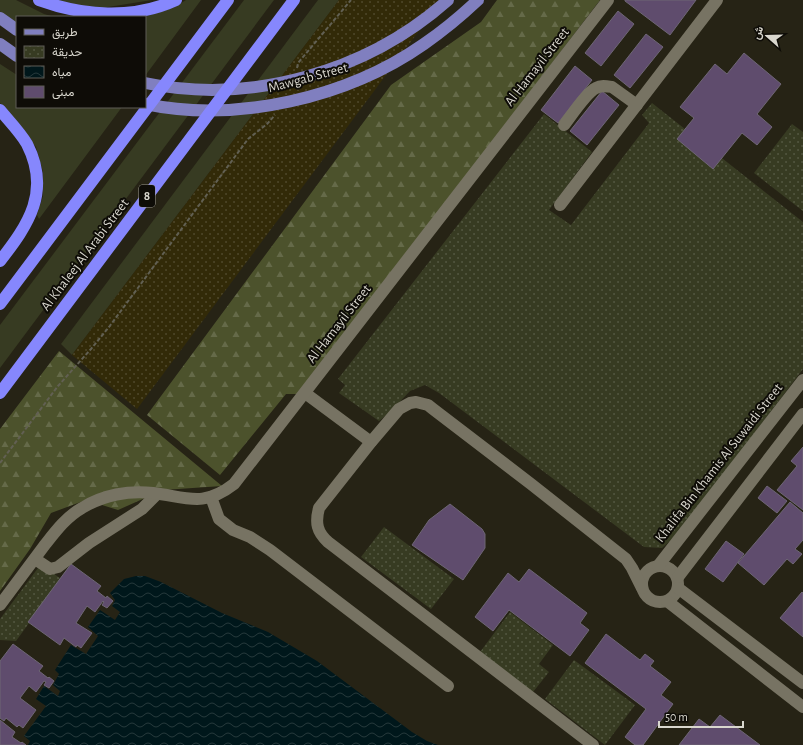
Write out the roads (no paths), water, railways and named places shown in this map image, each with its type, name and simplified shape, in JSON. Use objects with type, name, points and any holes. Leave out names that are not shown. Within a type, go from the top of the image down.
[{"type":"highway","points":[[39,0],[55,6],[83,12],[109,15],[138,12],[166,5],[176,0]]},
{"type":"highway","points":[[0,304],[228,0]]},
{"type":"highway","name":"Al Khaleej Al Arabi Street","points":[[0,393],[294,0]]},
{"type":"highway","points":[[0,110],[20,133],[26,144],[33,159],[37,188],[31,216],[22,233],[0,261]]},
{"type":"main road","name":"Mawgab Street","points":[[146,83],[188,89],[221,89],[254,87],[320,73],[381,47],[410,29],[448,0]]},
{"type":"main road","name":"Mawgab Street","points":[[146,104],[186,109],[222,110],[258,107],[327,92],[361,79],[405,56],[452,24],[478,0]]},
{"type":"main road","points":[[0,18],[16,29]]},
{"type":"main road","points":[[0,44],[16,55]]},
{"type":"street","name":"Al Hamayil Street","points":[[0,605],[58,528],[70,516],[82,508],[109,496],[123,493],[138,492],[197,500],[211,497],[225,490],[240,477],[608,0]]},
{"type":"street","points":[[560,205],[717,0]]},
{"type":"street","points":[[564,125],[589,93],[597,87],[612,87],[637,105]]},
{"type":"street","name":"Khalifa Bin Khamis Al Suwaidi Street","points":[[656,566],[803,380]]},
{"type":"street","points":[[305,393],[371,442]]},
{"type":"street","points":[[593,745],[464,648],[328,542],[321,535],[317,527],[319,508],[399,409],[410,403],[416,402],[428,405],[532,484],[626,559],[644,592],[650,599],[658,602],[667,601],[674,596],[678,583],[803,414]]},
{"type":"street","points":[[35,558],[50,569],[58,567],[89,542],[142,510],[157,494]]},
{"type":"street","points":[[211,497],[218,518],[224,524],[233,530],[250,537],[270,550],[448,686]]},
{"type":"street","points":[[626,559],[670,568],[678,583],[803,683]]},
{"type":"street","points":[[642,588],[644,575],[656,566]]},
{"type":"street","points":[[667,601],[803,707]]},
{"type":"water","points":[[136,576],[145,576],[161,582],[222,613],[268,632],[317,661],[412,732],[427,741],[438,745],[28,745],[30,741],[24,736],[46,706],[36,699],[44,686],[58,696],[60,691],[53,685],[59,674],[55,670],[71,645],[86,654],[98,636],[88,627],[100,610],[115,620],[120,612],[112,606],[115,600],[110,593],[124,579]]}]
